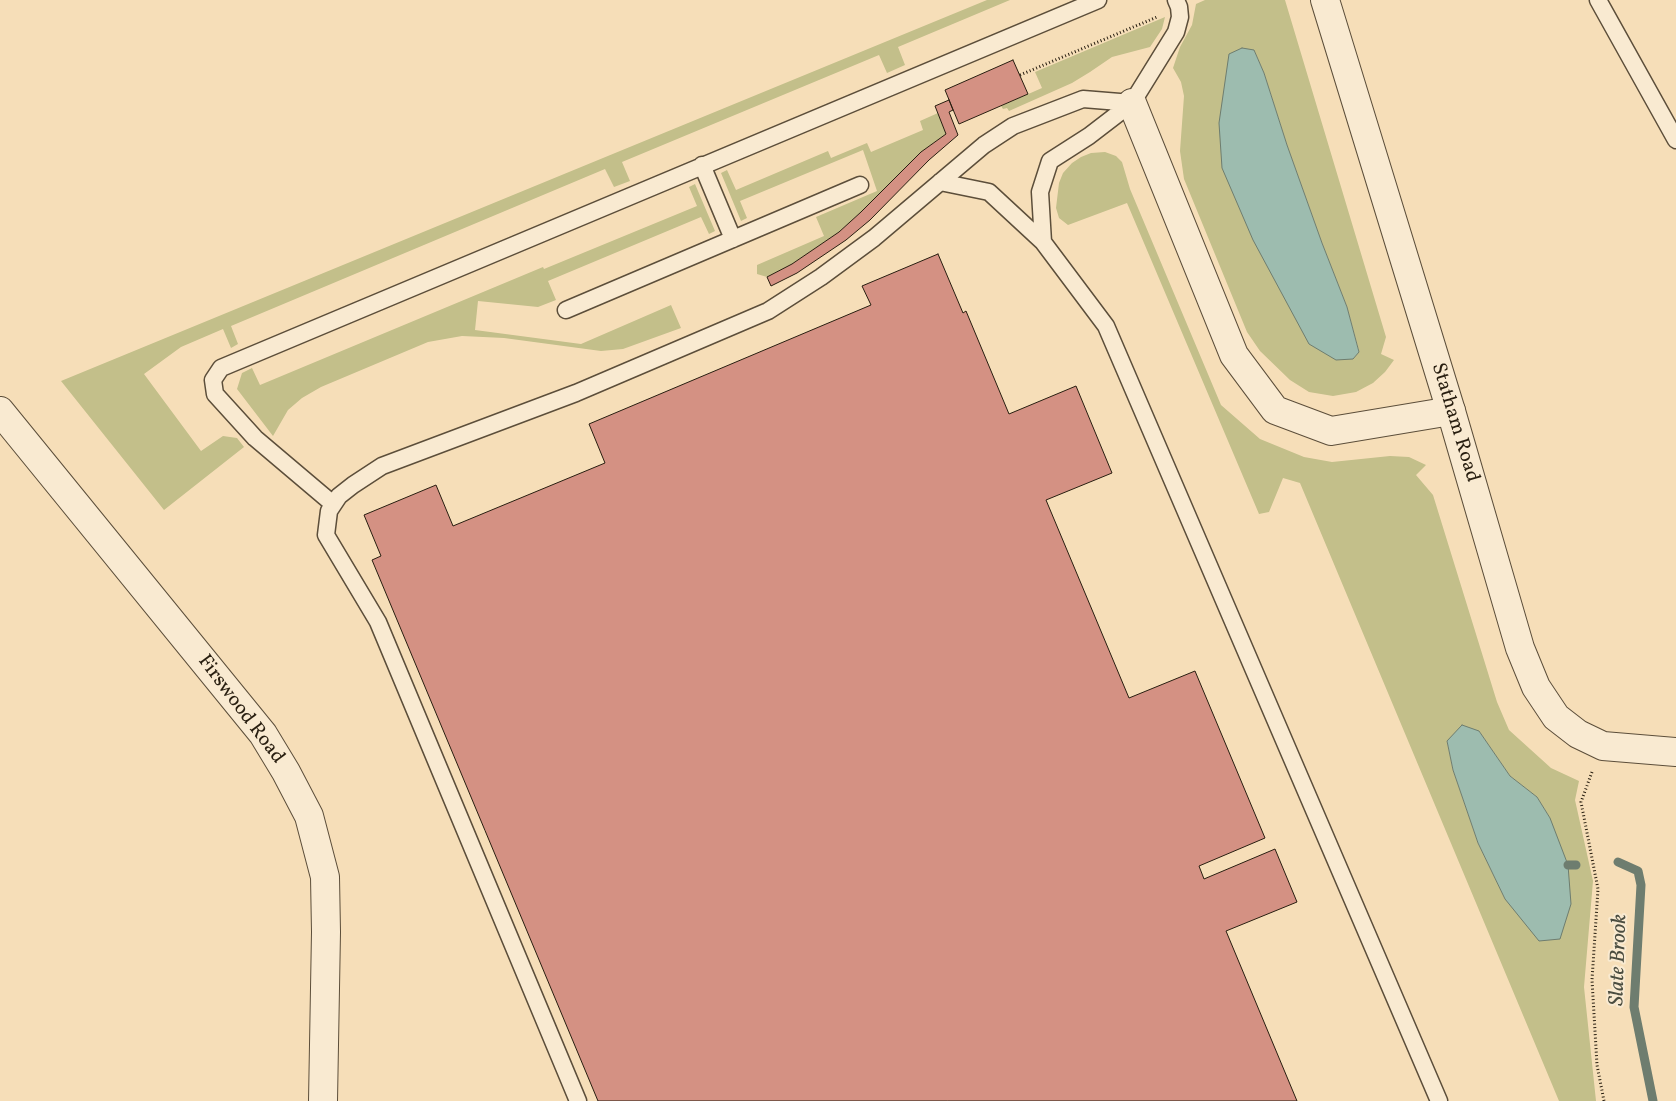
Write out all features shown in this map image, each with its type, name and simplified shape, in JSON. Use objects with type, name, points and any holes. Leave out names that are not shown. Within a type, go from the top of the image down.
[{"type":"street","name":"Statham Road","points":[[1325,0],[1520,648],[1536,686],[1556,717],[1578,734],[1603,746],[1676,752]]},
{"type":"street","points":[[1132,104],[1234,355],[1275,410],[1331,431],[1450,411]]},
{"type":"street","name":"Firswood Road","points":[[0,411],[263,734],[286,772],[308,816],[325,877],[323,1101]]},
{"type":"lane","points":[[333,504],[255,438],[215,394],[213,380],[222,368],[1098,0]]},
{"type":"lane","points":[[1598,0],[1676,140]]},
{"type":"lane","points":[[1044,242],[1040,192],[1050,160],[1089,136],[1132,104],[1176,32],[1180,17],[1178,4]]},
{"type":"lane","points":[[578,1101],[378,622],[326,535],[329,511],[339,496],[382,466],[576,393],[768,311],[821,277],[874,238],[984,145],[1013,126],[1083,99],[1132,104]]},
{"type":"lane","points":[[702,165],[733,239]]},
{"type":"lane","points":[[940,182],[989,192],[1044,242],[1106,326],[1439,1101]]},
{"type":"lane","points":[[566,310],[860,185]]},
{"type":"path","points":[[1020,75],[1178,4]]},
{"type":"path","points":[[1603,746],[1582,802],[1598,888],[1592,980],[1597,1065],[1604,1101]]},
{"type":"shaded area","points":[[987,0],[1010,0],[898,47],[905,65],[887,73],[879,55],[622,162],[630,181],[614,187],[605,169],[231,326],[238,344],[231,348],[223,329],[181,347],[144,374],[201,451],[223,436],[237,438],[244,447],[164,510],[61,381]]},
{"type":"shaded area","points":[[1205,0],[1285,0],[1386,337],[1381,354],[1394,360],[1373,383],[1356,392],[1333,396],[1309,392],[1290,380],[1260,351],[1247,332],[1184,179],[1180,151],[1184,96],[1181,82],[1173,68],[1180,47],[1192,25],[1196,4]],"holes":[[[1254,50],[1264,73],[1287,145],[1347,307],[1359,351],[1353,359]]]},
{"type":"shaded area","points":[[1165,17],[1162,29],[1150,47],[1112,57],[1072,83],[1009,111],[1001,106],[1042,88],[1035,72]]},
{"type":"shaded area","points":[[1242,48],[1254,50],[1264,73],[1287,145],[1347,307],[1359,352],[1353,359],[1336,360],[1309,344],[1253,240],[1222,168],[1219,123],[1229,54]]},
{"type":"shaded area","points":[[938,113],[946,134],[921,152],[839,232],[792,264],[767,277],[757,274],[757,265],[824,236],[816,217],[877,191],[863,150],[740,201],[747,218],[741,221],[721,173],[727,170],[736,190],[828,151],[831,158],[867,143],[871,152],[923,130],[920,121]]},
{"type":"shaded area","points":[[1105,152],[1116,156],[1122,162],[1130,189],[1221,405],[1260,439],[1304,457],[1332,462],[1390,456],[1409,457],[1426,465],[1416,475],[1433,495],[1497,702],[1509,730],[1551,768],[1579,781],[1575,800],[1593,881],[1584,987],[1596,1101],[1559,1101],[1300,483],[1283,478],[1269,512],[1259,514],[1127,203],[1068,225],[1059,218],[1056,208],[1059,183],[1063,173],[1072,163],[1091,153]],"holes":[[[1479,731],[1510,776],[1537,797],[1550,818],[1505,899],[1478,843],[1453,770],[1447,741]]]},
{"type":"shaded area","points":[[695,184],[715,231],[709,234],[701,217],[548,281],[556,300],[538,307],[478,301],[475,330],[581,344],[671,305],[681,328],[623,349],[601,351],[504,338],[462,336],[428,342],[321,387],[302,398],[288,410],[273,436],[237,389],[242,373],[252,368],[260,385],[543,267],[544,269],[697,206],[689,187]]},
{"type":"shaded area","points":[[1462,725],[1479,731],[1510,776],[1537,797],[1550,818],[1568,865],[1571,904],[1560,939],[1539,941],[1505,899],[1478,843],[1453,770],[1447,741]]},
{"type":"building","points":[[1013,60],[1028,94],[959,124],[945,90]]},
{"type":"building","points":[[949,100],[953,110],[949,112],[958,135],[929,160],[870,220],[846,240],[797,273],[771,286],[767,277],[792,264],[839,232],[921,152],[946,134],[935,106]]},
{"type":"building","points":[[938,254],[963,313],[966,311],[1009,414],[1076,386],[1112,473],[1046,500],[1129,698],[1195,671],[1265,838],[1199,866],[1204,879],[1275,849],[1297,902],[1226,931],[1297,1101],[598,1101],[372,560],[381,556],[364,515],[436,485],[453,526],[605,463],[589,424],[871,305],[862,286]]},
{"type":"waterway","name":"Slate Brook","points":[[1618,862],[1638,871],[1641,885],[1634,1007],[1653,1101]]},
{"type":"waterway","points":[[1568,865],[1576,865]]}]
